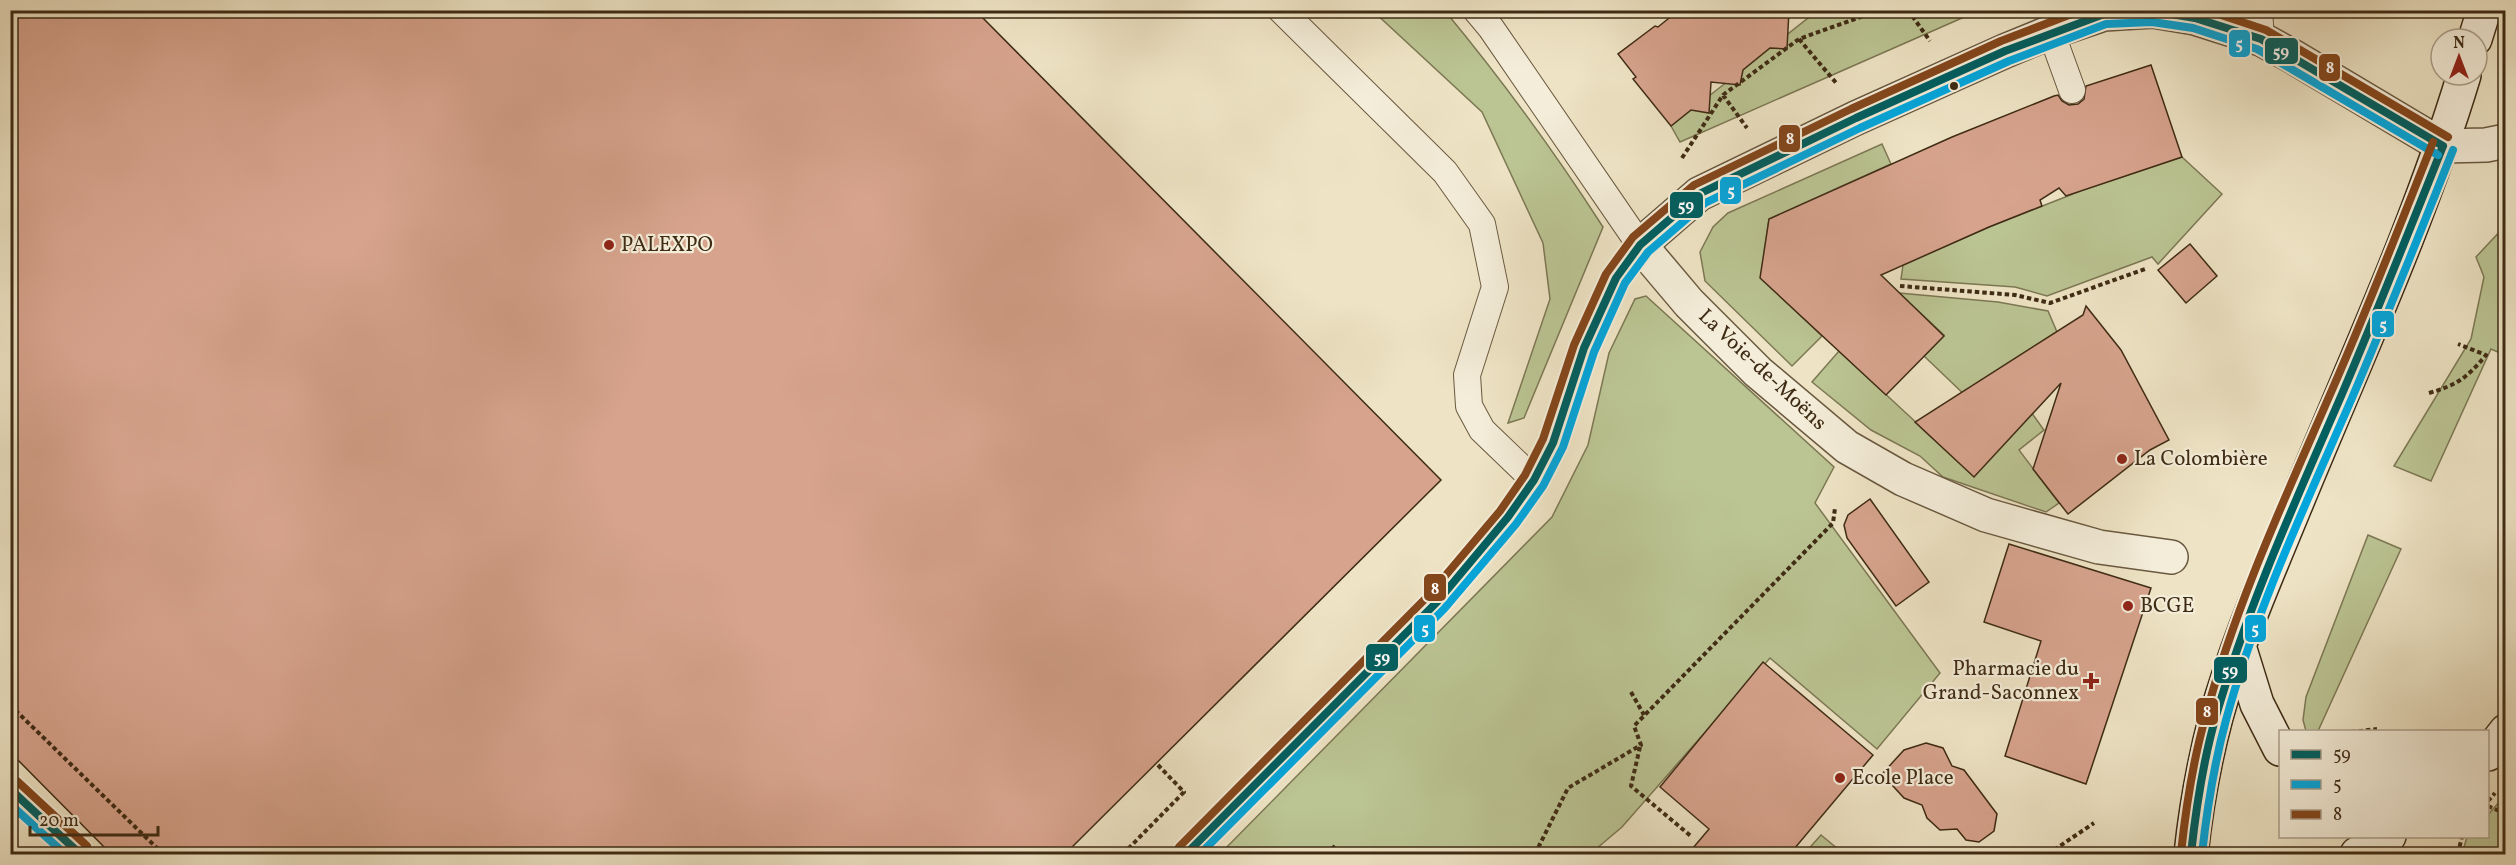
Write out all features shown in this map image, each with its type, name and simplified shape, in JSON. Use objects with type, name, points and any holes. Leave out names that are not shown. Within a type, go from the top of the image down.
[{"type":"street","points":[[2479,27],[2484,10]]},
{"type":"street","points":[[1640,245],[1699,194],[1856,118],[2051,32],[2104,14],[2153,11],[2260,25],[2292,56],[2443,146],[2486,145],[2505,141]]},
{"type":"street","points":[[2191,855],[2196,810],[2216,718],[2239,646],[2314,458],[2379,309],[2443,146],[2460,87]]},
{"type":"street","name":"La Voie-de-Moëns","points":[[1640,245],[1689,303],[1758,372],[1847,447],[1903,479],[1986,514],[2099,547],[2172,557]]},
{"type":"street","points":[[2239,646],[2257,704],[2279,747]]},
{"type":"street","points":[[2489,751],[2505,731]]},
{"type":"street","points":[[2357,855],[2387,838]]},
{"type":"lane","points":[[1281,10],[1445,172],[1482,224],[1495,287],[1467,375],[1469,406],[1482,430],[1534,480]]},
{"type":"lane","name":"La Voie-de-Moëns","points":[[1476,10],[1491,28],[1640,245]]},
{"type":"lane","points":[[2051,32],[2072,90]]},
{"type":"lane","points":[[1186,855],[1437,602],[1508,517],[1534,480],[1553,443],[1584,348],[1616,278],[1640,245]]},
{"type":"lane","points":[[10,789],[80,855]]},
{"type":"path","points":[[1680,161],[1723,95],[1799,39],[1880,10]]},
{"type":"path","points":[[1908,10],[1932,43]]},
{"type":"path","points":[[1799,39],[1839,86]]},
{"type":"path","points":[[1723,95],[1747,128]]},
{"type":"path","points":[[1900,286],[2015,295],[2050,303],[2145,269]]},
{"type":"path","points":[[2429,393],[2454,386],[2472,373],[2486,355],[2458,344]]},
{"type":"path","points":[[1692,837],[1631,786],[1641,746],[1634,726],[1833,523],[1835,508]]},
{"type":"path","points":[[1631,692],[1644,715]]},
{"type":"path","points":[[10,705],[163,855]]},
{"type":"path","points":[[2368,730],[2377,729]]},
{"type":"path","points":[[1534,855],[1568,788],[1641,746]]},
{"type":"path","points":[[1123,855],[1184,792],[1156,763]]},
{"type":"path","points":[[2489,807],[2505,814]]},
{"type":"path","points":[[2048,855],[2094,823]]},
{"type":"path","points":[[2458,855],[2462,838]]},
{"type":"path","points":[[1327,855],[1335,846]]},
{"type":"green space","points":[[1373,11],[1445,11],[1527,117],[1603,227],[1524,418],[1508,423],[1550,299],[1543,243],[1482,112]]},
{"type":"green space","points":[[1817,11],[1978,11],[1680,142],[1671,126]]},
{"type":"green space","points":[[1882,144],[1891,164],[1769,219],[1761,278],[1822,336],[1792,366],[1705,281],[1700,252],[1713,227],[1728,213]]},
{"type":"green space","points":[[2182,157],[2222,194],[2158,264],[2152,257],[2047,296],[2015,287],[1901,279],[1903,265],[1989,227],[2083,190]]},
{"type":"green space","points":[[2505,226],[2505,355],[2491,349],[2431,481],[2394,466],[2471,339],[2484,277],[2476,257]]},
{"type":"green space","points":[[1899,293],[1998,302],[2048,311],[2057,332],[2000,369],[2044,430],[2019,450],[2059,503],[2046,512],[1943,477],[1920,456],[1871,430],[1812,382],[1839,351],[1934,439],[1970,400],[1924,356],[1944,335]]},
{"type":"green space","points":[[1646,296],[1834,467],[1815,503],[1940,673],[1877,749],[1770,658],[1622,827],[1590,854],[1220,854],[1552,517],[1588,445],[1609,353],[1635,299]]},
{"type":"green space","points":[[2368,535],[2401,549],[2318,730],[2306,730],[2303,720],[2306,697]]},
{"type":"green space","points":[[2505,795],[2505,854],[2462,854],[2467,838],[2489,838],[2489,814]]},
{"type":"green space","points":[[1821,835],[1844,854],[1804,854]]},
{"type":"building","name":"PALEXPO","points":[[10,10],[975,10],[1441,480],[1064,855],[112,855],[10,752]]},
{"type":"building","points":[[1679,10],[1789,10],[1787,49],[1770,48],[1743,70],[1740,85],[1711,82],[1709,113],[1691,110],[1671,126],[1633,79],[1636,77],[1618,54]]},
{"type":"building","points":[[2151,65],[2182,157],[2066,196],[2059,188],[2040,200],[2042,206],[1881,275],[1944,336],[1886,395],[1760,278],[1769,219],[1952,137],[2054,96],[2058,95],[2069,105],[2078,104],[2084,99],[2086,86]]},
{"type":"building","points":[[2190,244],[2217,276],[2186,303],[2158,270]]},
{"type":"building","points":[[2086,306],[2121,350],[2169,440],[2150,450],[2068,514],[2033,469],[2061,383],[1974,477],[1915,422],[2083,315]]},
{"type":"building","points":[[1870,499],[1929,582],[1896,606],[1847,538],[1844,525],[1848,515]]},
{"type":"building","points":[[2009,544],[2151,588],[2086,784],[2005,756],[2041,641],[1984,622]]},
{"type":"building","points":[[1763,662],[1873,755],[1789,855],[1687,855],[1709,829],[1660,787]]},
{"type":"building","points":[[1926,743],[1943,748],[1952,766],[1964,770],[1997,814],[1994,831],[1979,842],[1966,840],[1957,829],[1940,830],[1927,818],[1922,805],[1904,798],[1882,774],[1904,750]]},
{"type":"transit line","name":"8","points":[[1179,847],[1429,595],[1500,511],[1525,475],[1543,439],[1574,345],[1606,274],[1633,237],[1694,185],[1851,109],[2001,41],[2082,10]]},
{"type":"transit line","name":"8","points":[[2206,10],[2266,30],[2448,137]]},
{"type":"transit line","name":"59","points":[[1186,854],[1437,602],[1508,517],[1534,480],[1553,443],[1584,348],[1616,278],[1640,245],[1699,194],[1856,118],[2005,51],[2104,14],[2153,11],[2195,18],[2261,39],[2443,146]]},
{"type":"transit line","name":"5","points":[[1200,854],[1444,609],[1516,524],[1543,486],[1563,447],[1594,352],[1625,283],[1648,252],[1705,203],[1860,128],[2009,61],[2106,24],[2152,22],[2193,28],[2257,49],[2438,155]]},
{"type":"transit line","name":"8","points":[[2181,853],[2197,749],[2232,632],[2263,550],[2358,328],[2433,142]]},
{"type":"transit line","name":"59","points":[[2191,854],[2207,750],[2243,634],[2274,553],[2368,332],[2443,146]]},
{"type":"transit line","name":"5","points":[[2202,854],[2218,753],[2238,679],[2252,638],[2283,557],[2365,367],[2453,150]]},
{"type":"transit line","name":"8","points":[[17,781],[87,846]]},
{"type":"transit line","name":"59","points":[[10,789],[80,854]]},
{"type":"transit line","name":"5","points":[[10,804],[65,854]]},
{"type":"place","name":"PALEXPO","points":[[609,245]]},
{"type":"place","name":"La Colombière","points":[[2122,459]]},
{"type":"place","name":"BCGE","points":[[2128,606]]},
{"type":"place","name":"Pharmacie du Grand-Saconnex","points":[[2091,681]]},
{"type":"place","name":"Ecole Place","points":[[1840,778]]}]
